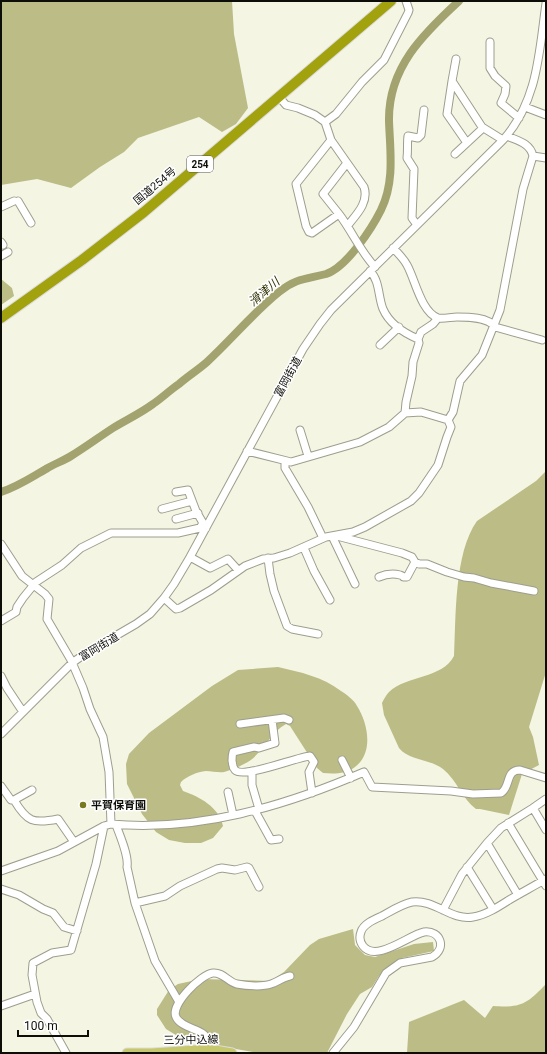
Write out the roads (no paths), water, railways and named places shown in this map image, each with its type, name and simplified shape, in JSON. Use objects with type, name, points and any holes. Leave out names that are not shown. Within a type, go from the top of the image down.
[{"type":"highway","name":"国道254号","points":[[1,318],[76,265],[132,222],[391,1]]},
{"type":"main road","name":"三分中込線","points":[[127,1053],[215,1049],[232,1053]]},
{"type":"street","points":[[325,122],[336,114],[349,97],[387,56],[408,13],[409,10],[406,1]]},
{"type":"street","name":"富岡街道","points":[[1,734],[72,663],[86,653],[136,624],[150,614],[164,598],[190,557],[203,528],[311,336],[331,310],[505,138],[519,118],[533,89],[537,72],[546,4]]},
{"type":"street","points":[[490,42],[490,68],[495,76],[506,86],[505,94],[501,103],[519,118]]},
{"type":"street","points":[[456,59],[447,114],[468,142]]},
{"type":"street","points":[[448,420],[453,412],[460,382],[482,355],[493,324],[500,310],[523,188],[533,156],[528,145],[505,138],[483,128],[452,81]]},
{"type":"street","points":[[279,97],[286,105],[315,115],[325,122],[331,140],[362,184],[366,192],[364,204],[348,226]]},
{"type":"street","points":[[525,107],[546,115]]},
{"type":"street","points":[[417,225],[412,218],[414,169],[407,158],[409,146],[408,136],[418,138],[422,136],[424,110]]},
{"type":"street","points":[[456,154],[483,128]]},
{"type":"street","points":[[331,140],[296,184],[306,226],[309,232],[312,233],[316,231],[339,214]]},
{"type":"street","points":[[533,156],[546,158]]},
{"type":"street","points":[[347,164],[323,194],[348,226],[369,260],[383,308],[390,319],[399,327],[418,339]]},
{"type":"street","points":[[1,208],[16,201],[31,224]]},
{"type":"street","points":[[394,248],[408,266],[420,298],[431,313],[438,318],[458,317],[491,322],[495,327],[542,340]]},
{"type":"street","points":[[1,256],[8,252]]},
{"type":"street","points":[[405,413],[413,362],[419,343],[418,339],[421,332],[433,324],[438,318]]},
{"type":"street","points":[[380,345],[399,327]]},
{"type":"street","points":[[164,598],[176,609],[180,608],[217,586],[245,566],[268,558],[282,556],[304,548],[323,538],[353,532],[392,512],[415,498],[425,485],[441,460],[444,445],[451,426],[448,420],[421,412],[405,413],[384,430],[360,442],[291,462],[247,451]]},
{"type":"street","points":[[300,430],[308,456]]},
{"type":"street","points":[[285,461],[285,468],[308,507],[323,538]]},
{"type":"street","points":[[1,621],[16,612],[17,607],[23,598],[43,576],[62,565],[81,548],[111,533],[178,533],[203,528],[203,523],[188,490],[176,492]]},
{"type":"street","points":[[162,508],[192,501]]},
{"type":"street","points":[[176,519],[198,513]]},
{"type":"street","points":[[332,536],[402,553],[412,557],[415,562],[419,564],[427,564],[464,576],[534,591]]},
{"type":"street","points":[[332,536],[355,584]]},
{"type":"street","points":[[1,544],[22,576],[48,597],[48,619],[72,663],[83,688],[86,701],[104,740],[109,772],[111,825],[96,864],[71,950],[52,953],[33,963],[32,975],[35,994],[41,1013],[47,1019],[66,1053]]},
{"type":"street","points":[[304,548],[314,571],[330,600]]},
{"type":"street","points":[[190,557],[210,568],[228,559],[238,570]]},
{"type":"street","points":[[268,558],[274,591],[286,626],[292,629],[318,634]]},
{"type":"street","points":[[379,577],[388,573],[403,577],[406,576],[415,562]]},
{"type":"street","points":[[1,676],[23,712]]},
{"type":"street","points":[[240,724],[284,718],[289,720]]},
{"type":"street","points":[[272,720],[275,743],[259,748],[254,747],[235,751],[232,755],[233,767],[237,771],[252,771],[310,756],[314,762],[309,772],[312,794]]},
{"type":"street","points":[[342,760],[351,778]]},
{"type":"street","points":[[1,871],[58,851],[111,825],[169,825],[257,810],[312,794],[364,772],[372,787],[451,790],[473,794],[497,794],[504,792],[511,773],[516,770],[546,778]]},
{"type":"street","points":[[252,771],[252,785],[257,810],[271,840],[279,840]]},
{"type":"street","points":[[1,786],[11,800],[14,800],[24,816],[34,821],[58,819],[74,842]]},
{"type":"street","points":[[14,800],[32,790]]},
{"type":"street","points":[[228,792],[234,802],[232,815]]},
{"type":"street","points":[[443,910],[462,874],[501,828],[546,800]]},
{"type":"street","points":[[533,808],[546,830]]},
{"type":"street","points":[[333,1053],[354,1027],[386,973],[400,963],[432,957],[440,948],[440,941],[436,935],[427,932],[418,934],[382,951],[371,952],[361,943],[360,933],[362,929],[380,917],[413,902],[427,903],[458,917],[471,918],[481,916],[545,882],[508,823]]},
{"type":"street","points":[[111,825],[125,852],[135,903],[155,960],[179,1002]]},
{"type":"street","points":[[487,843],[518,895]]},
{"type":"street","points":[[135,903],[166,896],[180,886],[222,868],[235,870],[247,867],[249,868],[259,887]]},
{"type":"street","points":[[467,867],[493,909]]},
{"type":"street","points":[[1,889],[19,895],[53,913],[64,927],[77,931]]},
{"type":"street","points":[[215,1049],[202,1033],[177,1020],[174,1013],[179,1002],[197,982],[208,974],[214,973],[220,974],[233,983],[247,985],[267,985],[283,977],[290,976]]},
{"type":"street","points":[[1,1006],[35,994]]},
{"type":"waterway","name":"滑津川","points":[[1,492],[68,458],[160,399],[207,362],[260,309],[285,287],[296,281],[326,274],[342,264],[372,227],[385,199],[391,166],[389,121],[390,102],[394,85],[401,68],[421,39],[459,1]]},
{"type":"place","name":"平賀保育園","points":[[83,805]]}]
